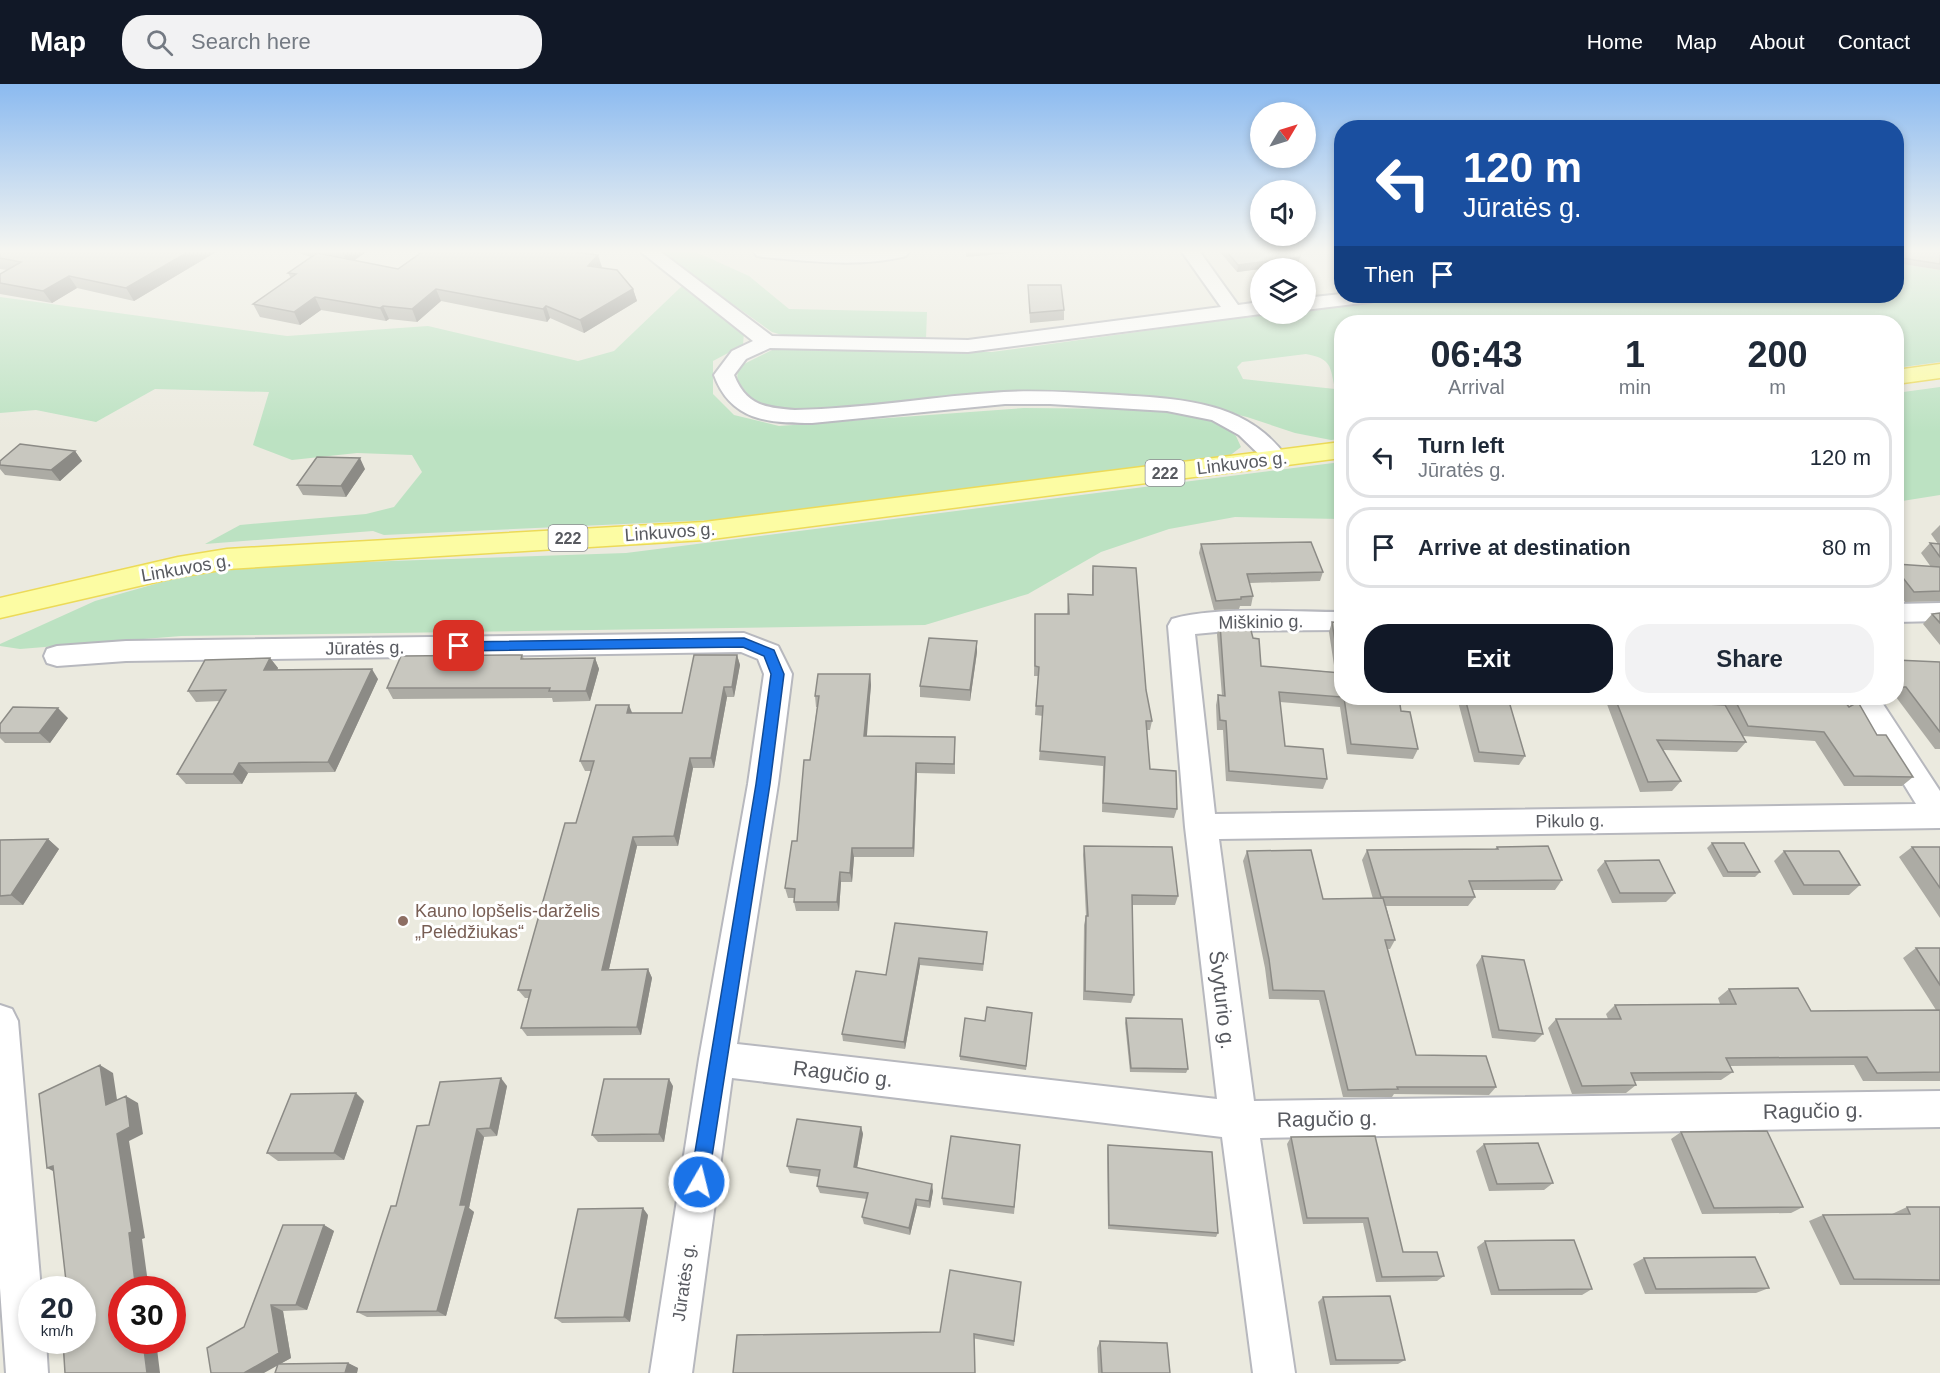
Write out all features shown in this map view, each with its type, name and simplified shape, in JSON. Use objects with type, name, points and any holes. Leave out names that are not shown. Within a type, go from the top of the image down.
[{"type":"main road","points":[[1904,376],[1940,372]]},
{"type":"main road","name":"Linkuvos g.","points":[[0,608],[226,559],[704,531],[1334,451]]},
{"type":"main road","points":[[0,633],[84,588]]},
{"type":"street","points":[[728,312],[767,342]]},
{"type":"street","points":[[1217,312],[968,346],[767,342],[740,356],[724,375],[731,395],[753,409],[787,416],[832,415],[1006,398],[1057,398],[1146,403],[1209,412],[1224,417],[1251,433],[1276,458]]},
{"type":"street","points":[[1904,614],[1940,612]]},
{"type":"street","name":"Miškinio g.","points":[[1181,626],[1227,622],[1334,621]]},
{"type":"street","name":"Švyturio g.","points":[[1181,626],[1200,827],[1274,1373]]},
{"type":"street","name":"Jūratės g.","points":[[57,656],[126,651],[744,642],[769,653],[778,674],[763,784],[717,1059],[671,1373]]},
{"type":"street","points":[[1869,705],[1940,816]]},
{"type":"street","name":"Pikulo g.","points":[[1200,827],[1940,816]]},
{"type":"street","points":[[0,1021],[27,1373]]},
{"type":"street","name":"Ragučio g.","points":[[717,1059],[1238,1120],[1940,1109]]},
{"type":"green space","points":[[0,312],[112,312],[287,336],[428,326],[578,361],[614,351],[655,312],[717,312],[744,333],[743,345],[713,361],[713,394],[734,415],[779,426],[1024,408],[1144,409],[1200,415],[1221,424],[1236,436],[1241,447],[1228,457],[713,520],[384,535],[373,531],[205,544],[240,525],[366,514],[394,507],[422,472],[412,455],[357,453],[292,460],[253,445],[269,392],[155,389],[96,422],[36,410],[0,413]]},
{"type":"green space","points":[[744,312],[927,312],[926,339],[782,335],[772,332]]},
{"type":"green space","points":[[1316,312],[1940,312],[1940,362],[1904,367],[1904,315],[1334,315],[1334,384],[1325,361],[1306,354],[1242,362],[1237,367],[1243,379],[1334,389],[1334,440],[1331,440],[1295,433],[1247,417],[1181,401],[1128,395],[1033,392],[786,411],[753,400],[737,381],[738,367],[774,349],[992,352],[1250,316],[1250,324],[1316,324]]},
{"type":"green space","points":[[1940,387],[1940,495],[1904,501],[1904,392]]},
{"type":"green space","points":[[1334,463],[1334,519],[1235,517],[1169,529],[1101,552],[1028,594],[925,625],[181,636],[20,649],[0,646],[0,644],[95,601],[183,576],[273,565],[626,553]]},
{"type":"building","points":[[561,312],[593,312],[580,320]]},
{"type":"building","points":[[20,444],[75,451],[51,470],[0,465],[0,461]]},
{"type":"building","points":[[317,457],[360,458],[341,486],[297,485]]},
{"type":"building","points":[[1311,542],[1323,572],[1247,574],[1253,596],[1216,601],[1201,544]]},
{"type":"building","points":[[1930,543],[1940,544],[1940,557]]},
{"type":"building","points":[[1904,565],[1940,567],[1940,591],[1914,592],[1904,579]]},
{"type":"building","points":[[1093,566],[1136,568],[1146,690],[1152,721],[1146,721],[1150,769],[1176,771],[1177,809],[1103,803],[1105,757],[1040,751],[1043,706],[1036,706],[1039,667],[1035,666],[1035,614],[1069,614],[1068,594],[1093,595]]},
{"type":"building","points":[[1940,613],[1940,623],[1932,614]]},
{"type":"building","points":[[1249,623],[1253,638],[1259,639],[1261,666],[1334,672],[1334,696],[1279,692],[1285,746],[1323,749],[1327,779],[1229,771],[1226,721],[1220,720],[1218,695],[1225,696],[1220,624]]},
{"type":"building","points":[[929,638],[977,641],[970,690],[920,686]]},
{"type":"building","points":[[522,655],[521,659],[595,658],[586,691],[549,691],[550,688],[387,688],[401,656]]},
{"type":"building","points":[[694,655],[737,655],[732,687],[724,687],[711,758],[690,758],[674,836],[633,837],[602,970],[648,969],[637,1027],[521,1028],[531,990],[518,990],[565,823],[576,823],[594,761],[580,761],[596,705],[629,705],[627,713],[682,713]]},
{"type":"building","points":[[270,658],[264,670],[372,669],[328,762],[239,763],[233,774],[177,774],[226,690],[188,691],[205,660]]},
{"type":"building","points":[[1904,660],[1940,662],[1940,732],[1904,687]]},
{"type":"building","points":[[818,674],[870,674],[864,736],[955,737],[954,764],[916,763],[913,848],[852,848],[850,873],[840,872],[837,902],[794,902],[795,889],[785,888],[792,841],[797,841],[804,760],[810,760],[819,696],[815,696]]},
{"type":"building","points":[[1345,705],[1400,705],[1401,711],[1410,712],[1418,749],[1351,744]]},
{"type":"building","points":[[1467,705],[1510,705],[1525,756],[1479,752]]},
{"type":"building","points":[[1618,705],[1725,705],[1746,742],[1657,740],[1681,781],[1648,782]]},
{"type":"building","points":[[1738,705],[1847,705],[1849,707],[1860,705],[1877,735],[1886,735],[1913,777],[1854,776],[1824,732],[1748,726]]},
{"type":"building","points":[[13,707],[58,708],[39,733],[0,733],[0,724]]},
{"type":"building","points":[[48,839],[11,895],[0,896],[0,840]]},
{"type":"building","points":[[1712,843],[1744,843],[1760,872],[1728,872]]},
{"type":"building","points":[[1084,846],[1172,847],[1178,896],[1132,895],[1134,995],[1085,991],[1086,916],[1088,916]]},
{"type":"building","points":[[1548,846],[1562,880],[1469,881],[1475,897],[1381,897],[1367,850],[1498,849],[1497,847]]},
{"type":"building","points":[[1912,847],[1940,847],[1940,888]]},
{"type":"building","points":[[1311,850],[1323,899],[1383,898],[1395,940],[1385,940],[1416,1055],[1486,1056],[1496,1087],[1397,1087],[1398,1089],[1348,1090],[1324,991],[1273,990],[1247,851]]},
{"type":"building","points":[[1784,851],[1839,851],[1860,885],[1804,885]]},
{"type":"building","points":[[1659,860],[1675,893],[1620,893],[1605,861]]},
{"type":"building","points":[[895,923],[987,932],[983,964],[919,958],[904,1042],[842,1034],[856,971],[886,975]]},
{"type":"building","points":[[1916,948],[1940,948],[1940,985]]},
{"type":"building","points":[[1482,956],[1524,960],[1543,1034],[1499,1030]]},
{"type":"building","points":[[1798,988],[1811,1011],[1940,1010],[1940,1072],[1877,1073],[1867,1057],[1726,1058],[1733,1072],[1631,1073],[1636,1085],[1582,1086],[1556,1019],[1621,1019],[1615,1005],[1736,1004],[1729,989]]},
{"type":"building","points":[[987,1007],[1032,1013],[1026,1066],[960,1056],[965,1018],[985,1021]]},
{"type":"building","points":[[1126,1018],[1182,1019],[1188,1069],[1131,1068]]},
{"type":"building","points":[[100,1065],[106,1105],[126,1096],[130,1127],[117,1134],[132,1232],[129,1233],[134,1276],[108,1276],[108,1354],[145,1354],[147,1373],[65,1373],[64,1354],[96,1354],[96,1276],[65,1276],[53,1166],[47,1168],[39,1094]]},
{"type":"building","points":[[501,1078],[490,1128],[477,1129],[460,1205],[466,1205],[437,1311],[357,1312],[391,1206],[396,1206],[417,1126],[429,1125],[440,1082]]},
{"type":"building","points":[[604,1079],[669,1079],[659,1134],[592,1135]]},
{"type":"building","points":[[356,1093],[334,1153],[267,1153],[291,1094]]},
{"type":"building","points":[[797,1119],[861,1127],[854,1167],[932,1184],[929,1201],[916,1199],[909,1228],[862,1217],[868,1193],[817,1186],[820,1170],[787,1166]]},
{"type":"building","points":[[1767,1131],[1803,1207],[1714,1208],[1681,1132]]},
{"type":"building","points":[[951,1136],[1020,1145],[1014,1207],[942,1198]]},
{"type":"building","points":[[1375,1136],[1403,1252],[1437,1252],[1444,1276],[1382,1277],[1368,1218],[1307,1218],[1291,1137]]},
{"type":"building","points":[[1538,1143],[1553,1183],[1497,1184],[1484,1144]]},
{"type":"building","points":[[1108,1145],[1212,1152],[1218,1233],[1109,1225]]},
{"type":"building","points":[[1907,1207],[1940,1207],[1940,1280],[1854,1279],[1823,1215],[1910,1214]]},
{"type":"building","points":[[643,1208],[624,1317],[555,1318],[578,1209]]},
{"type":"building","points":[[283,1225],[324,1225],[296,1305],[271,1305],[279,1353],[244,1373],[211,1373],[207,1348],[244,1327]]},
{"type":"building","points":[[1574,1240],[1592,1289],[1499,1290],[1485,1241]]},
{"type":"building","points":[[1755,1257],[1769,1288],[1656,1289],[1644,1258]]},
{"type":"building","points":[[950,1270],[1021,1282],[1014,1341],[974,1334],[975,1373],[733,1373],[737,1335],[940,1332]]},
{"type":"building","points":[[1390,1296],[1405,1360],[1336,1360],[1323,1297]]},
{"type":"building","points":[[1100,1341],[1167,1343],[1170,1373],[1102,1373]]},
{"type":"building","points":[[348,1363],[345,1373],[275,1373],[278,1364]]},
{"type":"place","name":"Kauno lopšelis-darželis „Pelėdžiukas“","points":[[403,921]]},
{"type":"route","points":[[459,646],[744,642],[769,653],[778,674],[763,784],[699,1182]]}]
